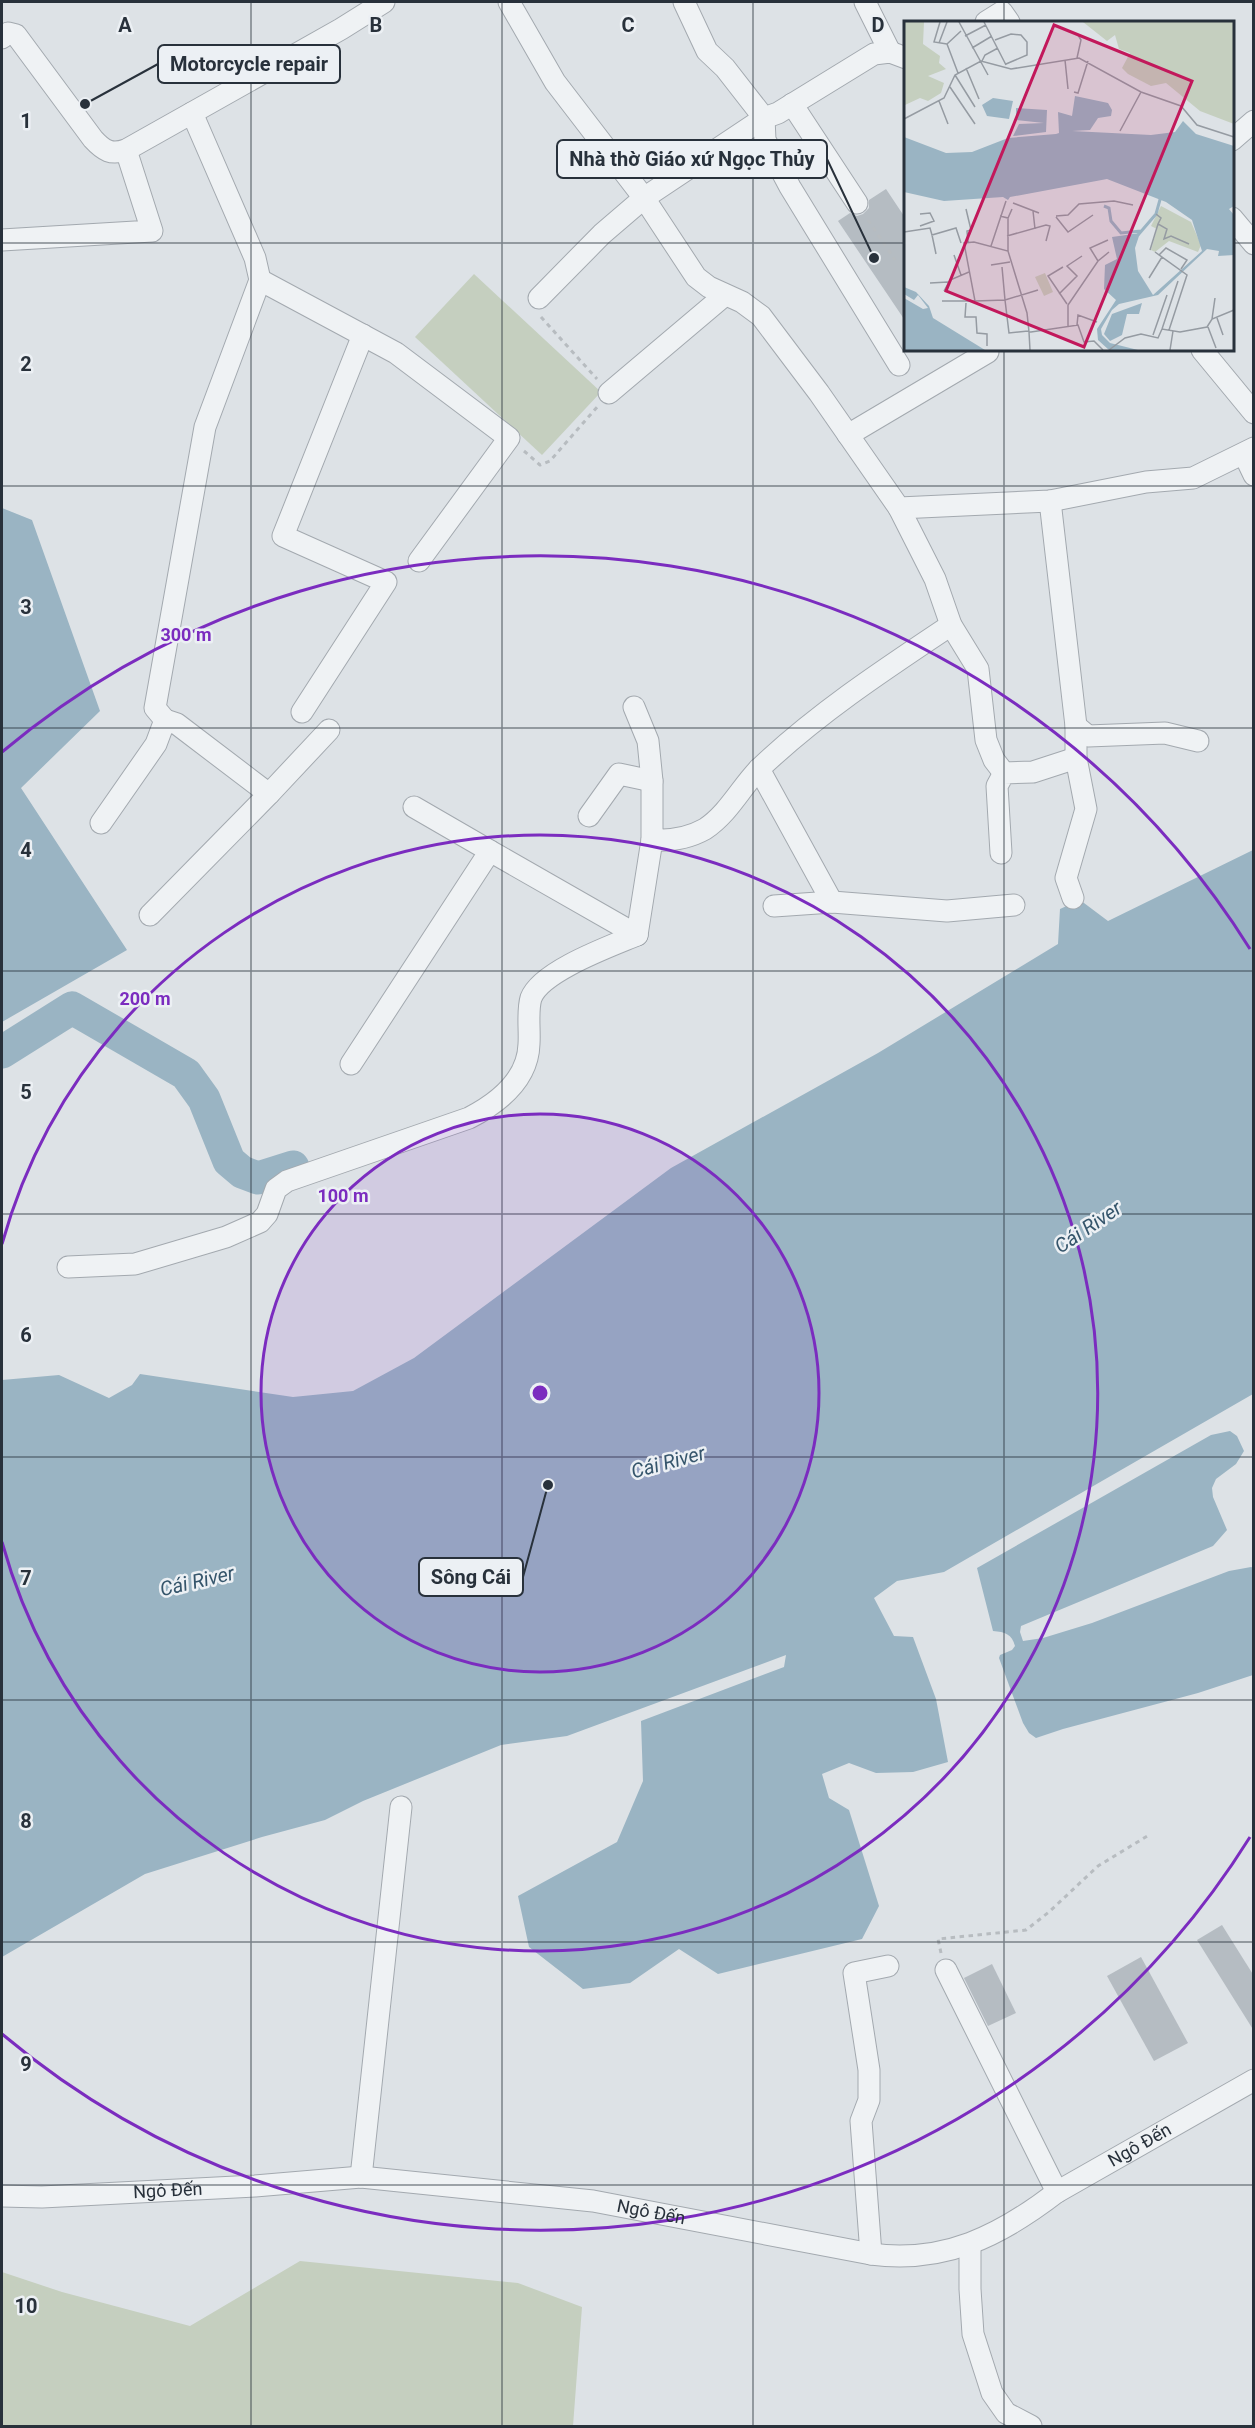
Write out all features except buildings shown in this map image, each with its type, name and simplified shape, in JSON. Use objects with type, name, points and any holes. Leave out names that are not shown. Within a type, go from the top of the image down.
[{"type":"street","points":[[4,31],[16,35],[103,150],[114,154],[126,150],[192,113],[341,29],[384,2]]},
{"type":"street","points":[[509,2],[555,82],[644,198],[696,278],[742,302],[761,316],[899,508],[935,579],[951,625],[978,669],[986,740],[994,760],[1004,773]]},
{"type":"street","points":[[684,2],[707,51],[724,68],[764,118],[765,140],[790,188],[899,365]]},
{"type":"street","points":[[865,2],[898,55]]},
{"type":"street","points":[[539,298],[602,234],[644,198],[764,118],[778,113],[874,54],[898,55]]},
{"type":"street","points":[[792,104],[857,203]]},
{"type":"street","points":[[192,113],[255,258],[260,280],[205,427],[155,708],[165,720],[177,724],[269,794]]},
{"type":"street","points":[[1234,139],[1254,121]]},
{"type":"street","points":[[2,240],[152,231],[126,150]]},
{"type":"street","points":[[1234,219],[1254,244]]},
{"type":"street","points":[[260,280],[396,352],[508,438],[418,561]]},
{"type":"street","points":[[609,393],[725,295]]},
{"type":"street","points":[[303,712],[386,582],[283,536],[363,335]]},
{"type":"street","points":[[1203,351],[1254,413]]},
{"type":"street","points":[[848,435],[988,352]]},
{"type":"street","points":[[899,508],[1050,501],[1146,482],[1193,478],[1249,451],[1254,475]]},
{"type":"street","points":[[1050,501],[1076,726],[1076,758],[1086,809],[1066,878],[1073,898]]},
{"type":"street","points":[[652,840],[669,841],[686,837],[708,827],[725,811],[759,769],[854,690],[951,625]]},
{"type":"street","points":[[634,707],[648,741],[652,781],[652,840],[637,935]]},
{"type":"street","points":[[102,823],[156,744],[165,720]]},
{"type":"street","points":[[1076,726],[1088,736],[1165,733],[1198,741]]},
{"type":"street","points":[[150,915],[329,730]]},
{"type":"street","points":[[1004,773],[1033,772],[1076,758]]},
{"type":"street","points":[[759,769],[832,902]]},
{"type":"street","points":[[1001,853],[997,786],[1004,773]]},
{"type":"street","points":[[589,816],[619,774],[652,781]]},
{"type":"street","points":[[414,807],[637,935]]},
{"type":"street","points":[[351,1064],[490,851]]},
{"type":"street","points":[[774,906],[832,902],[947,911],[1014,905]]},
{"type":"street","points":[[68,1267],[135,1264],[226,1237],[260,1222],[267,1214],[276,1190],[287,1181],[469,1118],[494,1105],[517,1078],[527,1059],[531,997],[541,985],[558,971],[584,957],[637,935]]},
{"type":"street","points":[[361,2177],[401,1808]]},
{"type":"street","points":[[871,2254],[861,2121],[869,2100],[869,2070],[854,1973],[888,1966]]},
{"type":"street","points":[[946,1970],[1057,2192]]},
{"type":"street","name":"Ngô Đến","points":[[2,2196],[42,2197],[361,2177],[593,2201],[871,2254],[893,2257],[922,2256],[956,2250],[969,2244],[1035,2209],[1057,2192],[1254,2080]]},
{"type":"street","points":[[969,2244],[973,2334],[992,2393],[1006,2413],[1031,2427]]},
{"type":"path","points":[[857,203],[895,260]]},
{"type":"path","points":[[508,438],[540,465],[550,461],[609,393],[535,310],[539,298]]},
{"type":"path","points":[[946,1970],[938,1939],[1026,1930],[1049,1912],[1098,1866],[1149,1835]]},
{"type":"green space","points":[[474,274],[601,392],[542,455],[415,337]]},
{"type":"green space","points":[[300,2261],[518,2283],[582,2307],[573,2426],[2,2426],[2,2272],[62,2292],[190,2326]]},
{"type":"water","points":[[2,508],[32,520],[100,711],[21,788],[127,950],[2,1022]]},
{"type":"water","name":"Cái River","points":[[1253,850],[1253,1394],[944,1572],[897,1581],[874,1598],[894,1636],[913,1637],[936,1699],[948,1762],[913,1772],[876,1773],[849,1763],[822,1774],[829,1798],[849,1810],[879,1906],[862,1939],[718,1974],[679,1949],[630,1983],[583,1989],[529,1947],[518,1896],[617,1842],[643,1781],[641,1721],[784,1667],[786,1655],[567,1736],[501,1745],[363,1801],[325,1820],[262,1837],[145,1874],[2,1957],[2,1380],[59,1375],[109,1398],[132,1385],[140,1374],[293,1397],[353,1391],[414,1358],[671,1168],[878,1053],[1058,944],[1060,909],[1080,900],[1108,921]]},
{"type":"water","points":[[1230,1431],[1237,1436],[1244,1451],[1236,1464],[1216,1479],[1212,1488],[1213,1497],[1227,1530],[1213,1546],[1021,1626],[1020,1632],[1023,1641],[1043,1638],[1092,1623],[1229,1571],[1251,1567],[1254,1568],[1253,1675],[1198,1693],[1036,1738],[1029,1733],[1023,1723],[999,1658],[1000,1655],[1012,1650],[1015,1646],[1014,1642],[1007,1634],[993,1631],[977,1568],[1211,1435]]},
{"type":"waterway","points":[[2,1052],[72,1008],[186,1074],[204,1099],[229,1161],[242,1172],[258,1178],[293,1167]]},
{"type":"place","name":"Motorcycle repair","points":[[85,104]]},
{"type":"place","name":"Nhà thờ Giáo xứ Ngọc Thủy","points":[[874,258]]},
{"type":"place","name":"Sông Cái","points":[[548,1485]]}]
